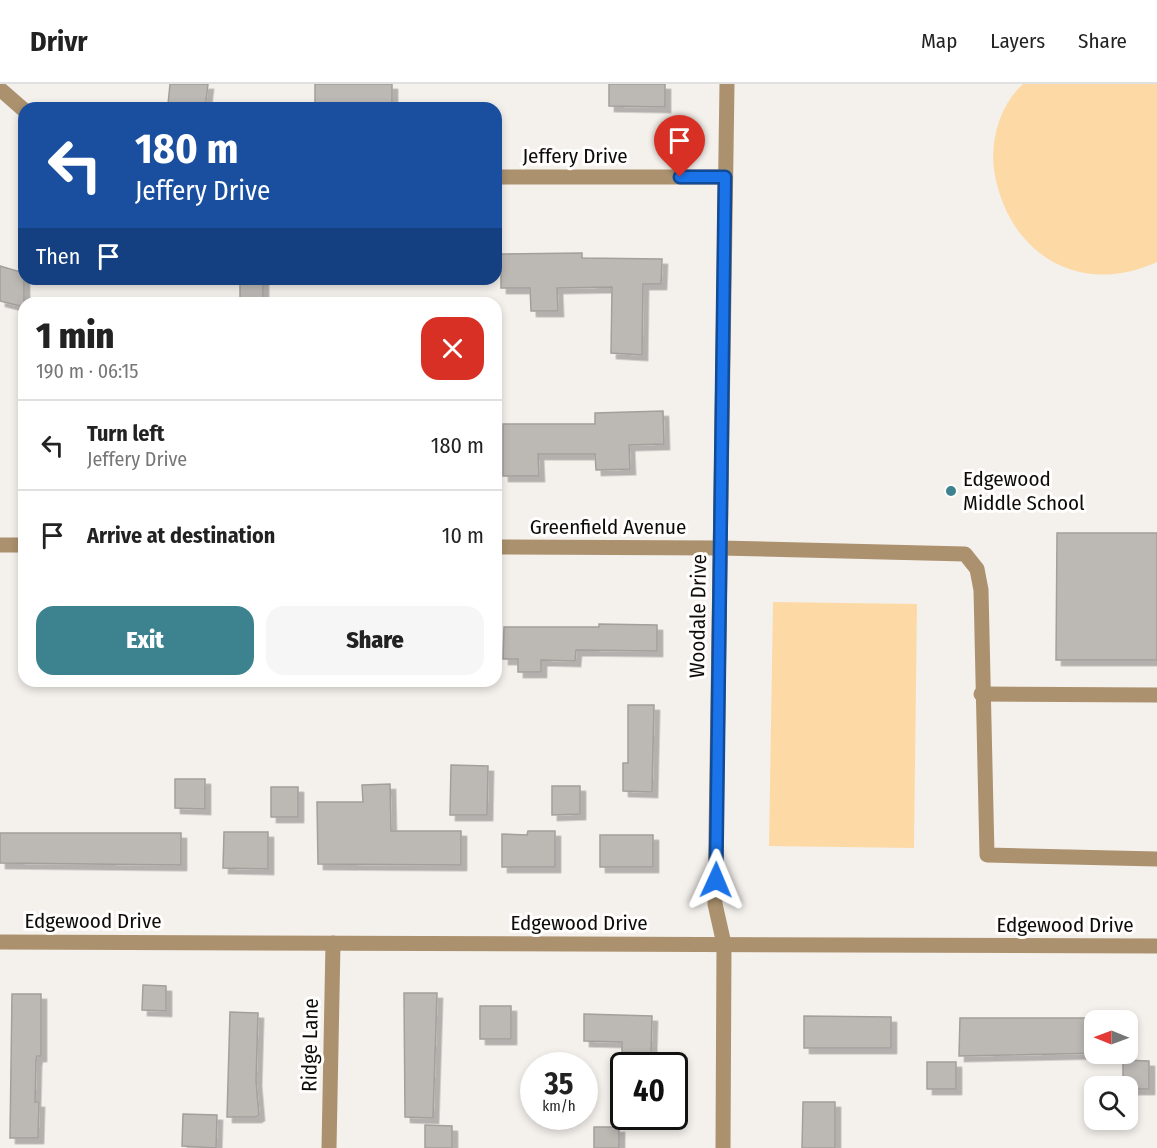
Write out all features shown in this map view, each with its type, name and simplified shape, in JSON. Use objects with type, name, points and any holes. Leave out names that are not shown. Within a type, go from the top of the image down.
[{"type":"street","name":"Woodale Drive","points":[[723,1148],[724,944],[715,904],[727,84]]},
{"type":"street","points":[[0,89],[18,105]]},
{"type":"street","name":"Jeffery Drive","points":[[502,177],[725,177]]},
{"type":"street","points":[[0,545],[18,545]]},
{"type":"street","name":"Greenfield Avenue","points":[[502,547],[720,548],[965,554],[977,568],[981,590],[981,694],[987,855],[1157,859]]},
{"type":"street","points":[[981,694],[1157,694]]},
{"type":"street","name":"Edgewood Drive","points":[[0,942],[1157,946]]},
{"type":"street","name":"Ridge Lane","points":[[329,1148],[333,943]]},
{"type":"shaded area","points":[[1023,84],[1157,84],[1157,262],[1129,272],[1102,275],[1077,271],[1054,262],[1033,248],[1016,228],[1003,204],[995,176],[993,151],[997,127],[1002,115],[1014,93]]},
{"type":"shaded area","points":[[773,602],[917,604],[914,848],[769,846]]},
{"type":"building","points":[[170,84],[208,84],[206,102],[168,102]]},
{"type":"building","points":[[315,84],[392,84],[392,102],[315,102]]},
{"type":"building","points":[[609,84],[665,84],[665,107],[609,106]]},
{"type":"building","points":[[582,253],[582,258],[662,259],[661,284],[643,284],[642,355],[611,353],[612,287],[557,288],[558,311],[531,311],[530,288],[501,288],[502,254]]},
{"type":"building","points":[[0,266],[18,271],[18,285],[24,285],[24,297],[18,297],[18,306],[0,301]]},
{"type":"building","points":[[240,285],[263,285],[263,297],[240,297]]},
{"type":"building","points":[[663,411],[664,444],[629,445],[630,469],[596,470],[595,454],[538,454],[539,476],[503,476],[503,424],[595,424],[595,413]]},
{"type":"building","points":[[1057,533],[1157,533],[1157,660],[1056,660]]},
{"type":"building","points":[[599,624],[657,625],[657,651],[576,650],[575,661],[541,660],[541,672],[518,672],[518,659],[503,659],[504,627],[599,627]]},
{"type":"building","points":[[628,705],[654,705],[652,792],[623,791],[623,763],[628,763]]},
{"type":"building","points":[[451,765],[488,766],[487,815],[450,815]]},
{"type":"building","points":[[175,779],[205,779],[205,809],[175,808]]},
{"type":"building","points":[[390,784],[391,831],[461,831],[461,865],[318,864],[317,802],[363,802],[362,785]]},
{"type":"building","points":[[552,786],[580,786],[580,814],[552,815]]},
{"type":"building","points":[[271,787],[298,787],[298,817],[271,817]]},
{"type":"building","points":[[528,831],[555,831],[555,867],[502,867],[502,834],[527,835]]},
{"type":"building","points":[[224,832],[268,832],[268,869],[223,868]]},
{"type":"building","points":[[0,833],[181,833],[181,865],[0,863]]},
{"type":"building","points":[[600,835],[653,835],[653,867],[600,867]]},
{"type":"building","points":[[143,985],[166,986],[166,1011],[142,1010]]},
{"type":"building","points":[[404,993],[437,993],[433,1118],[405,1117]]},
{"type":"building","points":[[12,994],[41,994],[41,1056],[37,1056],[36,1060],[35,1102],[39,1102],[38,1138],[10,1138]]},
{"type":"building","points":[[480,1006],[511,1006],[511,1039],[480,1039]]},
{"type":"building","points":[[230,1012],[258,1013],[256,1081],[259,1115],[256,1117],[227,1117]]},
{"type":"building","points":[[584,1014],[652,1016],[651,1052],[622,1052],[622,1042],[584,1041]]},
{"type":"building","points":[[804,1016],[891,1017],[891,1048],[804,1048]]},
{"type":"building","points":[[960,1018],[1084,1018],[1084,1053],[959,1056]]},
{"type":"building","points":[[1149,1061],[1149,1089],[1138,1089],[1138,1076],[1123,1076],[1123,1064]]},
{"type":"building","points":[[927,1062],[956,1062],[956,1089],[927,1089]]},
{"type":"building","points":[[803,1102],[835,1102],[835,1148],[802,1148]]},
{"type":"building","points":[[183,1114],[217,1115],[216,1148],[182,1146]]},
{"type":"building","points":[[425,1125],[452,1126],[452,1148],[425,1148]]},
{"type":"building","points":[[598,1127],[619,1130],[619,1148],[594,1148],[594,1130],[598,1130]]},
{"type":"place","name":"Edgewood Middle School","points":[[951,491]]},
{"type":"route","points":[[680,177],[725,177],[716,880]]}]
